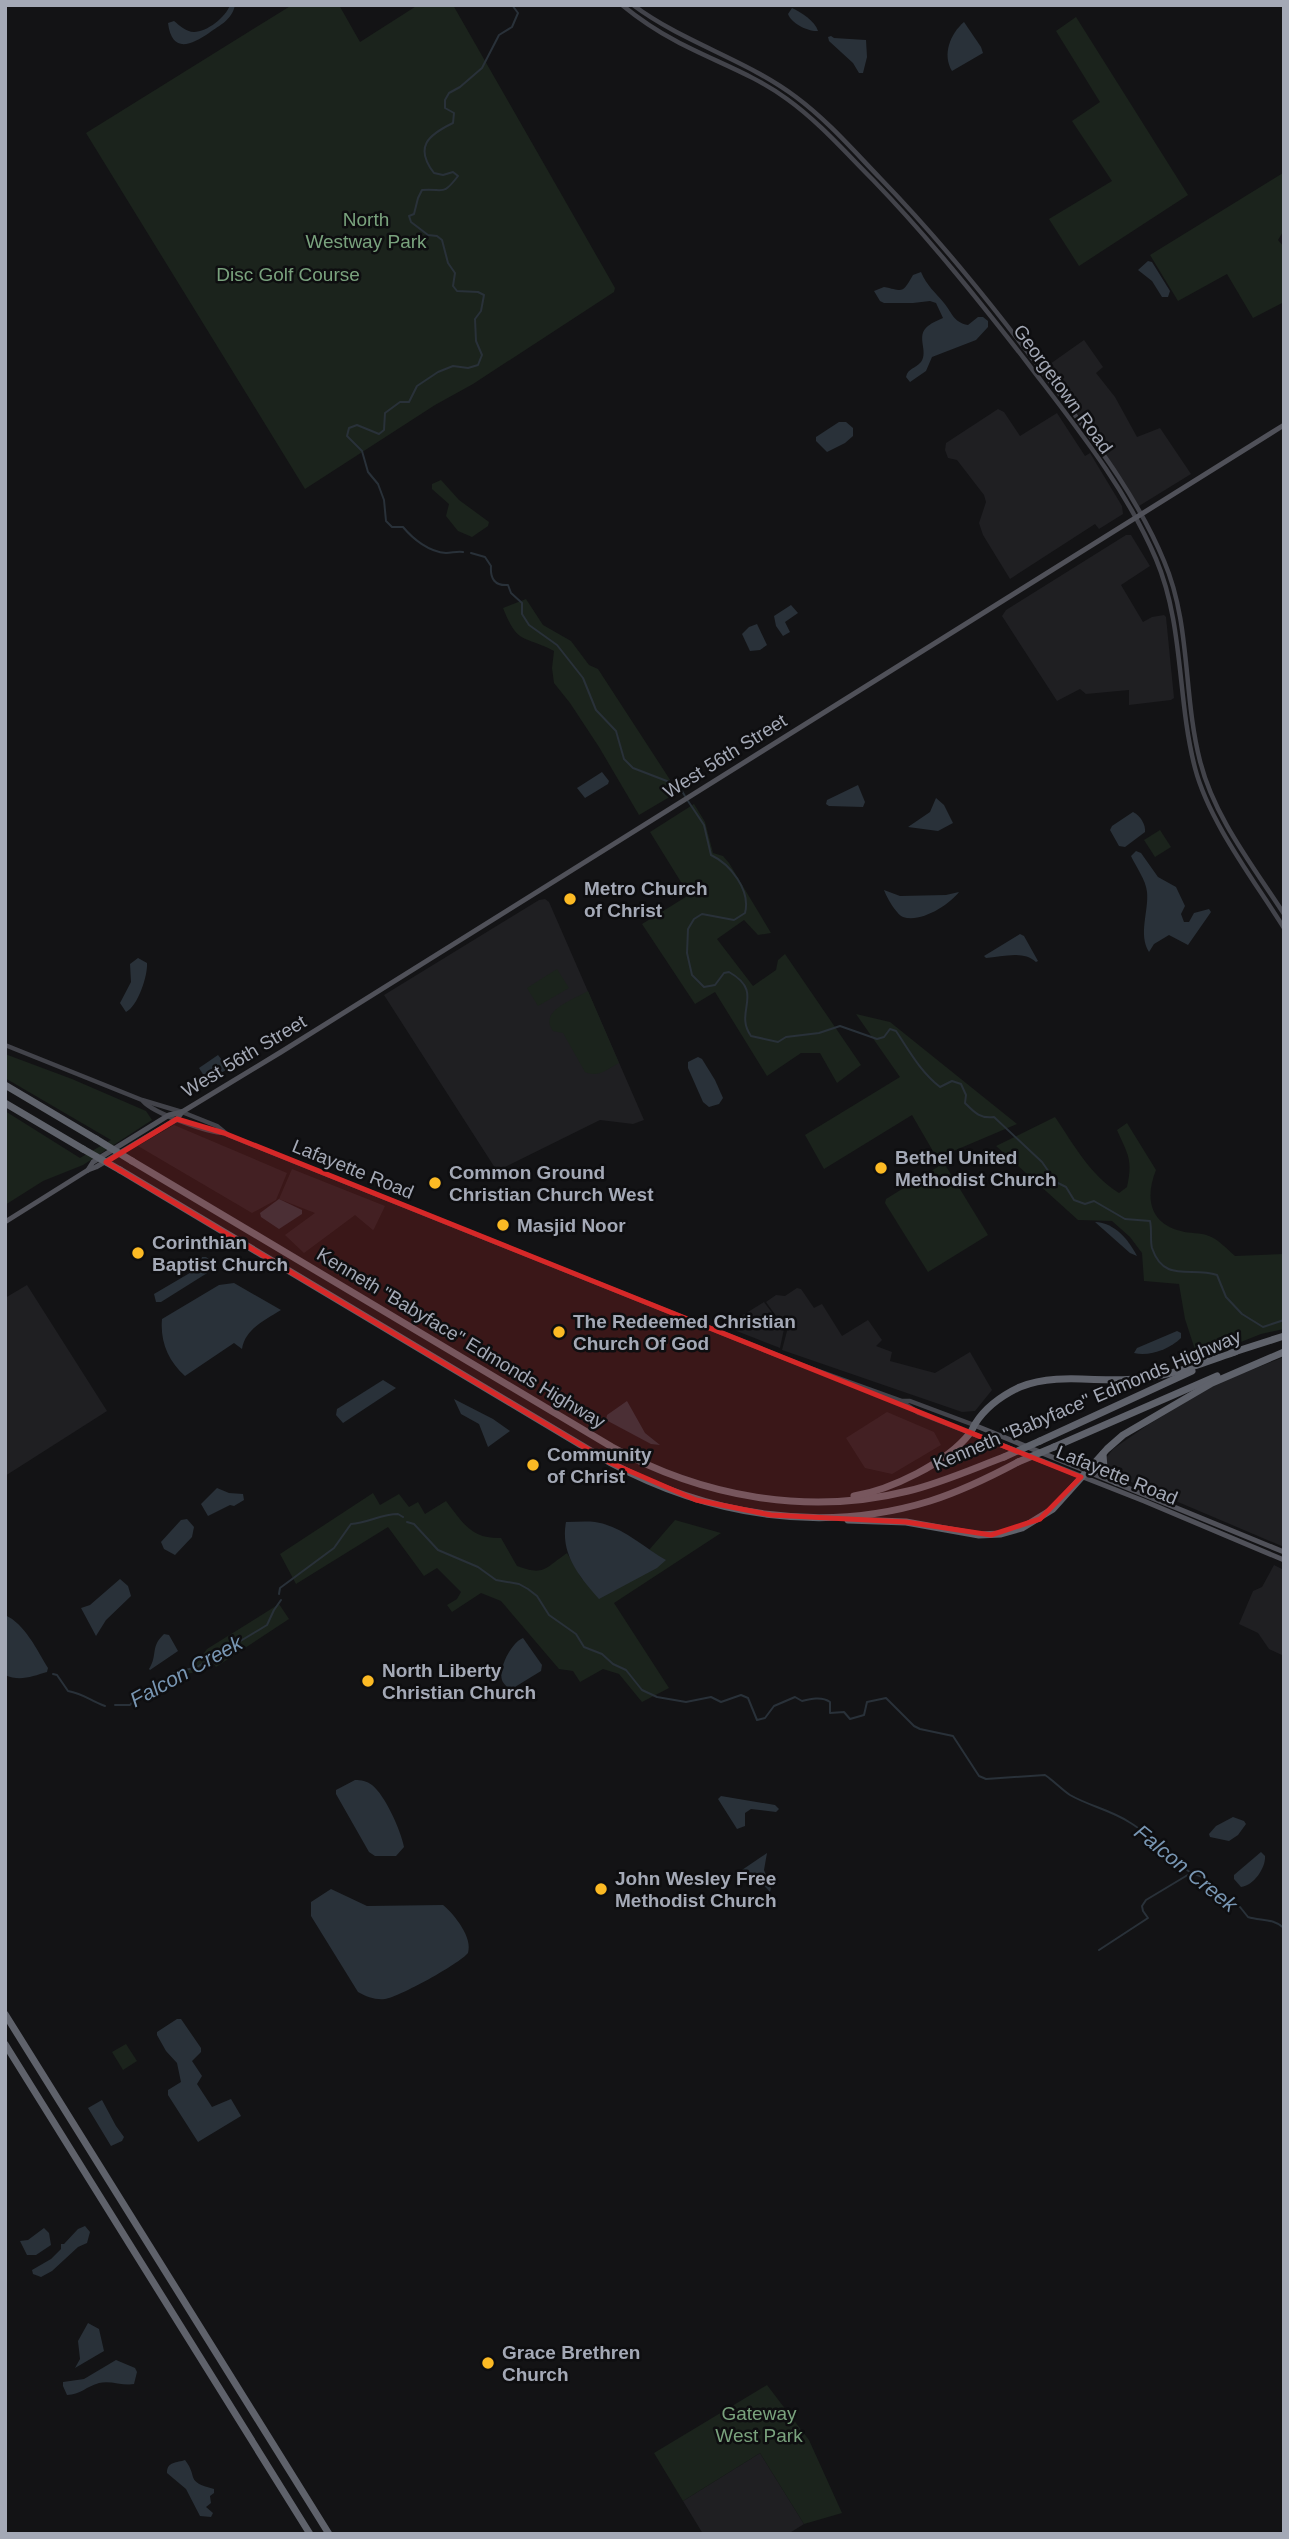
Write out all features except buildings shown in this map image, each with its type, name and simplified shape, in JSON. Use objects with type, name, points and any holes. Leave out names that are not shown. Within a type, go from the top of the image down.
[{"type":"highway","name":"Kenneth \"Babyface\" Edmonds Highway","points":[[5,1085],[632,1458],[669,1474],[713,1488],[764,1499],[841,1502],[883,1497],[940,1482],[1004,1457],[1235,1352],[1284,1336]]},
{"type":"highway","name":"Kenneth \"Babyface\" Edmonds Highway","points":[[5,1102],[635,1476],[713,1505],[761,1514],[812,1518],[865,1514],[914,1505],[964,1489],[1018,1462],[1241,1366],[1284,1352]]},
{"type":"highway","points":[[798,1501],[857,1496],[898,1483],[932,1465],[972,1429],[993,1404],[1013,1391],[1033,1383],[1056,1379],[1119,1380],[1153,1377],[1235,1352]]},
{"type":"highway","points":[[812,1518],[903,1521],[975,1535],[1002,1534],[1022,1528],[1045,1516],[1112,1444],[1129,1431],[1203,1388],[1245,1367],[1284,1352]]},
{"type":"highway","points":[[1103,1454],[1104,1468],[1116,1482]]},
{"type":"highway","points":[[5,2014],[329,2534]]},
{"type":"highway","points":[[5,2044],[310,2534]]},
{"type":"main road","name":"Georgetown Road","points":[[622,5],[653,29],[778,93],[822,128],[929,239],[1078,429],[1160,550],[1176,597],[1200,764],[1219,811],[1284,914]]},
{"type":"main road","name":"Georgetown Road","points":[[633,5],[683,37],[782,87],[833,129],[928,228],[977,286],[1093,439],[1138,516],[1159,566],[1171,605],[1194,765],[1215,818],[1284,928]]},
{"type":"main road","name":"West 56th Street","points":[[88,1170],[93,1163],[169,1115],[182,1112],[1284,425]]},
{"type":"main road","points":[[1194,765],[1200,764]]},
{"type":"main road","name":"Lafayette Road","points":[[5,1045],[142,1100],[217,1126],[224,1133]]},
{"type":"main road","name":"Lafayette Road","points":[[142,1100],[147,1106],[177,1119],[213,1133],[224,1133],[802,1365],[902,1401],[919,1413],[972,1429],[1116,1482],[1284,1552]]},
{"type":"main road","name":"West 56th Street","points":[[5,1222],[177,1119],[182,1112]]},
{"type":"main road","name":"Lafayette Road","points":[[972,1429],[1284,1560]]},
{"type":"highlighted area","points":[[177,1119],[224,1133],[1081,1477],[1040,1519],[991,1535],[906,1522],[771,1515],[696,1500],[611,1463],[106,1162]]},
{"type":"shaded area","points":[[230,5],[235,5],[228,18],[202,37],[183,44],[178,43],[170,33],[168,23],[174,21],[188,31],[205,29],[225,14]]},
{"type":"shaded area","points":[[792,8],[811,20],[818,31],[796,24],[788,14]]},
{"type":"shaded area","points":[[964,22],[983,53],[952,71],[948,58],[949,45]]},
{"type":"shaded area","points":[[828,37],[866,40],[867,57],[863,73],[859,73],[853,63],[829,41]]},
{"type":"shaded area","points":[[1148,261],[1152,262],[1170,291],[1168,297],[1162,297],[1152,281],[1138,270]]},
{"type":"shaded area","points":[[921,272],[956,320],[968,325],[978,317],[983,317],[988,321],[988,327],[976,340],[932,357],[926,371],[910,382],[907,374],[923,358],[924,330],[943,318],[936,303],[884,303],[874,291],[884,287],[902,290],[913,275]]},
{"type":"shaded area","points":[[1084,340],[1103,367],[1096,373],[1115,397],[1137,437],[1160,428],[1191,474],[1139,506],[1089,429],[1043,369]]},
{"type":"shaded area","points":[[998,409],[1004,412],[1020,436],[1057,413],[1085,456],[1090,453],[1122,506],[1123,514],[1099,529],[1095,524],[1010,579],[983,535],[979,523],[986,502],[984,495],[957,460],[948,458],[945,450],[946,443]]},
{"type":"shaded area","points":[[839,422],[846,422],[853,428],[853,436],[827,452],[816,441],[816,437]]},
{"type":"shaded area","points":[[1126,535],[1131,535],[1150,566],[1121,585],[1143,622],[1152,617],[1166,617],[1174,698],[1129,705],[1129,690],[1086,694],[1080,689],[1057,701],[1002,616],[1006,610]]},
{"type":"shaded area","points":[[791,605],[798,613],[785,622],[790,632],[783,636],[776,626],[774,616]]},
{"type":"shaded area","points":[[757,624],[767,645],[760,650],[750,651],[742,634]]},
{"type":"shaded area","points":[[602,772],[609,781],[608,784],[585,798],[577,788]]},
{"type":"shaded area","points":[[858,785],[865,802],[863,807],[826,804],[827,800]]},
{"type":"shaded area","points":[[936,798],[944,805],[953,823],[938,831],[908,827],[930,812]]},
{"type":"shaded area","points":[[1133,812],[1142,820],[1145,832],[1125,847],[1119,846],[1110,830]]},
{"type":"shaded area","points":[[1136,851],[1141,853],[1158,877],[1176,887],[1185,906],[1181,914],[1184,922],[1189,922],[1194,913],[1209,909],[1211,912],[1188,945],[1169,935],[1154,944],[1149,952],[1144,938],[1147,892],[1131,856]]},
{"type":"shaded area","points":[[884,890],[900,896],[946,895],[959,892],[934,912],[910,918],[897,912]]},
{"type":"shaded area","points":[[545,899],[549,902],[644,1120],[633,1124],[600,1120],[497,1171],[384,995],[539,900]]},
{"type":"shaded area","points":[[1020,934],[1024,936],[1038,961],[1019,955],[984,956]]},
{"type":"shaded area","points":[[138,958],[147,963],[146,975],[138,997],[126,1012],[120,1003],[131,982],[130,964]]},
{"type":"shaded area","points":[[218,1055],[229,1069],[206,1079],[199,1068]]},
{"type":"shaded area","points":[[698,1057],[715,1080],[723,1098],[719,1104],[709,1107],[703,1102],[688,1068],[688,1062]]},
{"type":"shaded area","points":[[174,1125],[287,1173],[276,1200],[252,1213],[138,1146]]},
{"type":"shaded area","points":[[292,1169],[385,1206],[374,1229],[355,1215],[304,1253],[285,1235],[315,1213],[279,1199]]},
{"type":"shaded area","points":[[279,1199],[302,1210],[302,1214],[279,1229],[261,1217],[260,1213]]},
{"type":"shaded area","points":[[1095,1222],[1109,1225],[1120,1233],[1137,1256],[1130,1253]]},
{"type":"shaded area","points":[[202,1257],[214,1263],[212,1270],[161,1302],[156,1302],[154,1294],[200,1267]]},
{"type":"shaded area","points":[[234,1283],[281,1310],[251,1331],[242,1349],[234,1343],[185,1376],[166,1350],[162,1319],[219,1285]]},
{"type":"shaded area","points":[[27,1285],[107,1411],[5,1476],[5,1298]]},
{"type":"shaded area","points":[[797,1288],[801,1289],[814,1308],[822,1304],[842,1336],[868,1320],[882,1340],[876,1346],[892,1352],[890,1361],[935,1373],[970,1352],[992,1390],[975,1411],[962,1412],[782,1350],[787,1331],[766,1302],[776,1295],[785,1296]]},
{"type":"shaded area","points":[[764,1302],[784,1329],[780,1348],[734,1330],[735,1320]]},
{"type":"shaded area","points":[[1177,1331],[1181,1333],[1181,1338],[1165,1349],[1146,1354],[1134,1353],[1137,1348]]},
{"type":"shaded area","points":[[1284,1357],[1284,1547],[1112,1474],[1107,1467],[1107,1457],[1113,1449],[1149,1424],[1216,1384]]},
{"type":"shaded area","points":[[383,1380],[396,1388],[343,1423],[336,1415],[337,1409]]},
{"type":"shaded area","points":[[454,1399],[510,1431],[488,1447],[479,1424],[461,1414]]},
{"type":"shaded area","points":[[627,1401],[645,1433],[660,1445],[651,1444],[606,1420],[607,1415]]},
{"type":"shaded area","points":[[887,1412],[934,1432],[941,1445],[892,1474],[865,1468],[846,1438]]},
{"type":"shaded area","points":[[217,1488],[229,1493],[243,1494],[244,1500],[208,1516],[201,1504]]},
{"type":"shaded area","points":[[187,1519],[194,1527],[192,1537],[175,1555],[164,1549],[161,1542],[181,1520]]},
{"type":"shaded area","points":[[566,1522],[605,1524],[666,1560],[657,1568],[599,1599],[573,1564],[566,1544]]},
{"type":"shaded area","points":[[1274,1565],[1284,1570],[1284,1656],[1269,1649],[1258,1633],[1239,1624],[1253,1591],[1262,1587]]},
{"type":"shaded area","points":[[120,1579],[128,1586],[131,1596],[106,1620],[96,1636],[81,1608],[90,1605]]},
{"type":"shaded area","points":[[5,1615],[19,1625],[30,1638],[48,1668],[47,1672],[21,1678],[5,1675]]},
{"type":"shaded area","points":[[164,1634],[169,1635],[178,1651],[150,1670],[155,1647]]},
{"type":"shaded area","points":[[523,1638],[542,1665],[541,1671],[510,1690],[502,1680],[502,1669],[510,1650]]},
{"type":"shaded area","points":[[355,1780],[372,1785],[387,1805],[404,1847],[396,1856],[375,1856],[369,1852],[336,1794],[336,1790]]},
{"type":"shaded area","points":[[721,1796],[775,1805],[779,1809],[776,1812],[751,1809],[745,1813],[745,1826],[737,1829],[718,1799]]},
{"type":"shaded area","points":[[1233,1817],[1246,1824],[1238,1835],[1229,1841],[1210,1837],[1209,1834],[1216,1826]]},
{"type":"shaded area","points":[[1261,1852],[1265,1861],[1261,1871],[1254,1880],[1241,1887],[1234,1875]]},
{"type":"shaded area","points":[[767,1853],[764,1870],[770,1892],[754,1875],[739,1872]]},
{"type":"shaded area","points":[[331,1889],[367,1906],[443,1905],[458,1921],[465,1934],[468,1953],[441,1972],[392,1997],[371,1998],[358,1992],[311,1916],[311,1902]]},
{"type":"shaded area","points":[[181,2019],[201,2048],[201,2052],[192,2061],[202,2076],[197,2084],[212,2107],[231,2099],[241,2116],[198,2142],[168,2095],[168,2090],[181,2082],[177,2063],[157,2035],[157,2032]]},
{"type":"shaded area","points":[[102,2100],[124,2137],[122,2141],[111,2146],[88,2108]]},
{"type":"shaded area","points":[[85,2226],[90,2232],[87,2243],[78,2247],[52,2271],[41,2277],[33,2274],[32,2270],[51,2259],[61,2249],[61,2244]]},
{"type":"shaded area","points":[[44,2228],[49,2233],[51,2245],[36,2255],[27,2255],[20,2241],[28,2240]]},
{"type":"shaded area","points":[[88,2323],[99,2329],[104,2351],[75,2368],[80,2359],[78,2341]]},
{"type":"shaded area","points":[[116,2360],[135,2368],[137,2372],[134,2384],[103,2382],[76,2394],[67,2395],[63,2382],[84,2379]]},
{"type":"shaded area","points":[[760,2453],[804,2524],[788,2534],[703,2534],[683,2501]]},
{"type":"shaded area","points":[[185,2460],[195,2481],[214,2489],[210,2496],[211,2503],[206,2507],[213,2513],[211,2517],[200,2516],[186,2489],[167,2473],[171,2464]]},
{"type":"green space","name":"North Westway Park","points":[[292,5],[339,5],[360,42],[418,5],[453,5],[615,288],[614,292],[473,384],[435,405],[305,489],[86,133]]},
{"type":"green space","points":[[1076,17],[1188,195],[1079,266],[1049,219],[1112,181],[1072,121],[1100,102],[1056,31]]},
{"type":"green space","points":[[1283,173],[1284,230],[1278,240],[1284,247],[1284,302],[1253,318],[1227,274],[1178,301],[1150,255]]},
{"type":"green space","points":[[441,480],[459,500],[489,522],[488,526],[472,537],[458,531],[446,516],[449,504],[432,489],[432,484]]},
{"type":"green space","points":[[526,599],[543,625],[571,641],[589,665],[598,669],[678,792],[639,815],[599,747],[554,683],[554,651],[523,638],[508,620],[503,608]]},
{"type":"green space","points":[[694,804],[705,822],[713,853],[723,856],[729,863],[771,933],[758,935],[744,920],[717,939],[753,986],[776,970],[778,960],[785,954],[861,1065],[837,1083],[820,1053],[801,1053],[767,1076],[715,992],[695,1004],[642,924],[689,895],[650,832]]},
{"type":"green space","points":[[1160,830],[1171,847],[1155,857],[1144,840]]},
{"type":"green space","points":[[557,969],[569,988],[538,1006],[527,988]]},
{"type":"green space","points":[[588,991],[619,1063],[595,1074],[585,1072],[563,1033],[553,1031],[550,1024],[550,1018],[559,1007]]},
{"type":"green space","points":[[856,1014],[890,1022],[1017,1124],[937,1158],[912,1115],[824,1169],[805,1135],[900,1077]]},
{"type":"green space","points":[[5,1054],[146,1111],[152,1120],[83,1165],[43,1181],[5,1205],[5,1111],[80,1158],[111,1140],[5,1078]]},
{"type":"green space","points":[[1055,1117],[1091,1168],[1119,1193],[1127,1187],[1129,1163],[1117,1130],[1127,1123],[1156,1170],[1151,1190],[1152,1208],[1162,1222],[1170,1227],[1212,1237],[1235,1256],[1284,1254],[1284,1329],[1261,1334],[1198,1359],[1185,1319],[1179,1284],[1144,1281],[1142,1253],[1130,1237],[1112,1221],[1078,1220],[996,1146]]},
{"type":"green space","points":[[944,1163],[988,1235],[928,1272],[885,1203],[886,1199]]},
{"type":"green space","points":[[373,1493],[380,1505],[399,1494],[409,1507],[418,1502],[425,1514],[446,1501],[463,1523],[475,1533],[501,1538],[517,1566],[533,1570],[544,1569],[567,1553],[582,1579],[613,1591],[665,1560],[649,1550],[675,1520],[721,1533],[614,1603],[669,1688],[642,1702],[619,1674],[603,1669],[580,1682],[573,1671],[559,1669],[501,1601],[481,1593],[452,1612],[447,1605],[457,1599],[461,1592],[437,1568],[424,1576],[388,1527],[296,1584],[280,1554]]},
{"type":"green space","points":[[279,1604],[289,1619],[216,1667],[213,1663],[192,1673],[183,1674],[207,1649]]},
{"type":"green space","points":[[126,2044],[137,2061],[123,2070],[112,2052]]},
{"type":"green space","name":"Gateway West Park","points":[[767,2385],[809,2440],[842,2513],[804,2524],[760,2453],[683,2501],[654,2453]]},
{"type":"waterway","points":[[463,552],[446,553],[434,550],[403,527],[392,527],[386,521],[384,500],[378,484],[368,472],[362,451],[347,436],[349,428],[357,425],[379,434],[384,430],[385,413],[400,402],[409,402],[417,386],[453,366],[468,368],[478,365],[482,355],[476,341],[475,319],[481,311],[484,295],[457,291],[453,286],[455,273],[448,263],[442,240],[428,235],[411,222],[409,216],[414,214],[422,190],[445,189],[458,176],[453,172],[443,175],[434,173],[428,164],[425,149],[431,137],[453,123],[454,113],[445,108],[449,93],[482,68],[499,35],[512,27],[518,13],[512,5]]},
{"type":"waterway","points":[[471,553],[485,557],[491,566],[494,581],[508,585],[511,593],[522,603],[522,614],[529,625],[557,645],[583,678],[596,710],[616,731],[624,759],[633,768],[672,783],[680,788],[685,796]]},
{"type":"waterway","points":[[688,801],[704,825],[711,855],[732,871],[742,887],[746,904],[745,913],[734,920],[702,914],[694,919],[688,929],[687,953],[692,975],[704,987],[715,985],[724,973],[729,972],[740,980],[746,987],[745,1018],[751,1036],[778,1042],[786,1037],[819,1033],[840,1026],[877,1039],[884,1037],[890,1029],[896,1031],[933,1081],[940,1087],[952,1081],[961,1084],[966,1095],[965,1103],[981,1116],[994,1117],[1042,1162],[1056,1182],[1066,1187],[1074,1200],[1085,1204],[1094,1201],[1125,1219],[1150,1221],[1152,1248],[1164,1266],[1180,1272],[1217,1275],[1226,1297],[1242,1314],[1263,1327],[1284,1320]]},
{"type":"waterway","name":"Falcon Creek","points":[[279,1594],[280,1588],[334,1548],[351,1524],[392,1514],[403,1517]]},
{"type":"waterway","name":"Falcon Creek","points":[[407,1522],[414,1524],[438,1550],[478,1567],[496,1580],[519,1584],[528,1589],[537,1596],[549,1615],[576,1634],[584,1647],[602,1654],[613,1664],[626,1670],[642,1690],[657,1697],[686,1702],[711,1697],[721,1702],[741,1695],[748,1698],[757,1720],[765,1718],[774,1706],[795,1697],[802,1701],[816,1698],[827,1700],[830,1702],[830,1713],[844,1712],[850,1719],[864,1715],[867,1702],[886,1698],[914,1726],[953,1736],[979,1776],[986,1779],[1045,1775],[1070,1795],[1115,1814],[1137,1827],[1187,1870],[1207,1880],[1211,1888],[1240,1907],[1248,1917],[1271,1921],[1284,1928]]},
{"type":"waterway","name":"Falcon Creek","points":[[115,1705],[130,1705],[138,1695],[157,1687],[170,1674],[197,1667],[267,1625],[281,1600]]},
{"type":"waterway","name":"Falcon Creek","points":[[53,1674],[57,1675],[68,1691],[105,1706]]},
{"type":"waterway","points":[[1099,1950],[1148,1918],[1142,1906],[1146,1900],[1191,1873]]},
{"type":"place","name":"Metro Church of Christ","points":[[570,899]]},
{"type":"place","name":"Bethel United Methodist Church","points":[[881,1168]]},
{"type":"place","name":"Common Ground Christian Church West","points":[[435,1183]]},
{"type":"place","name":"Masjid Noor","points":[[503,1225]]},
{"type":"place","name":"Corinthian Baptist Church","points":[[138,1253]]},
{"type":"place","name":"The Redeemed Christian Church Of God","points":[[559,1332]]},
{"type":"place","name":"Community of Christ","points":[[533,1465]]},
{"type":"place","name":"North Liberty Christian Church","points":[[368,1681]]},
{"type":"place","name":"John Wesley Free Methodist Church","points":[[601,1889]]},
{"type":"place","name":"Grace Brethren Church","points":[[488,2363]]},
{"type":"park label","name":"Disc Golf Course","points":[[288,274]]}]
